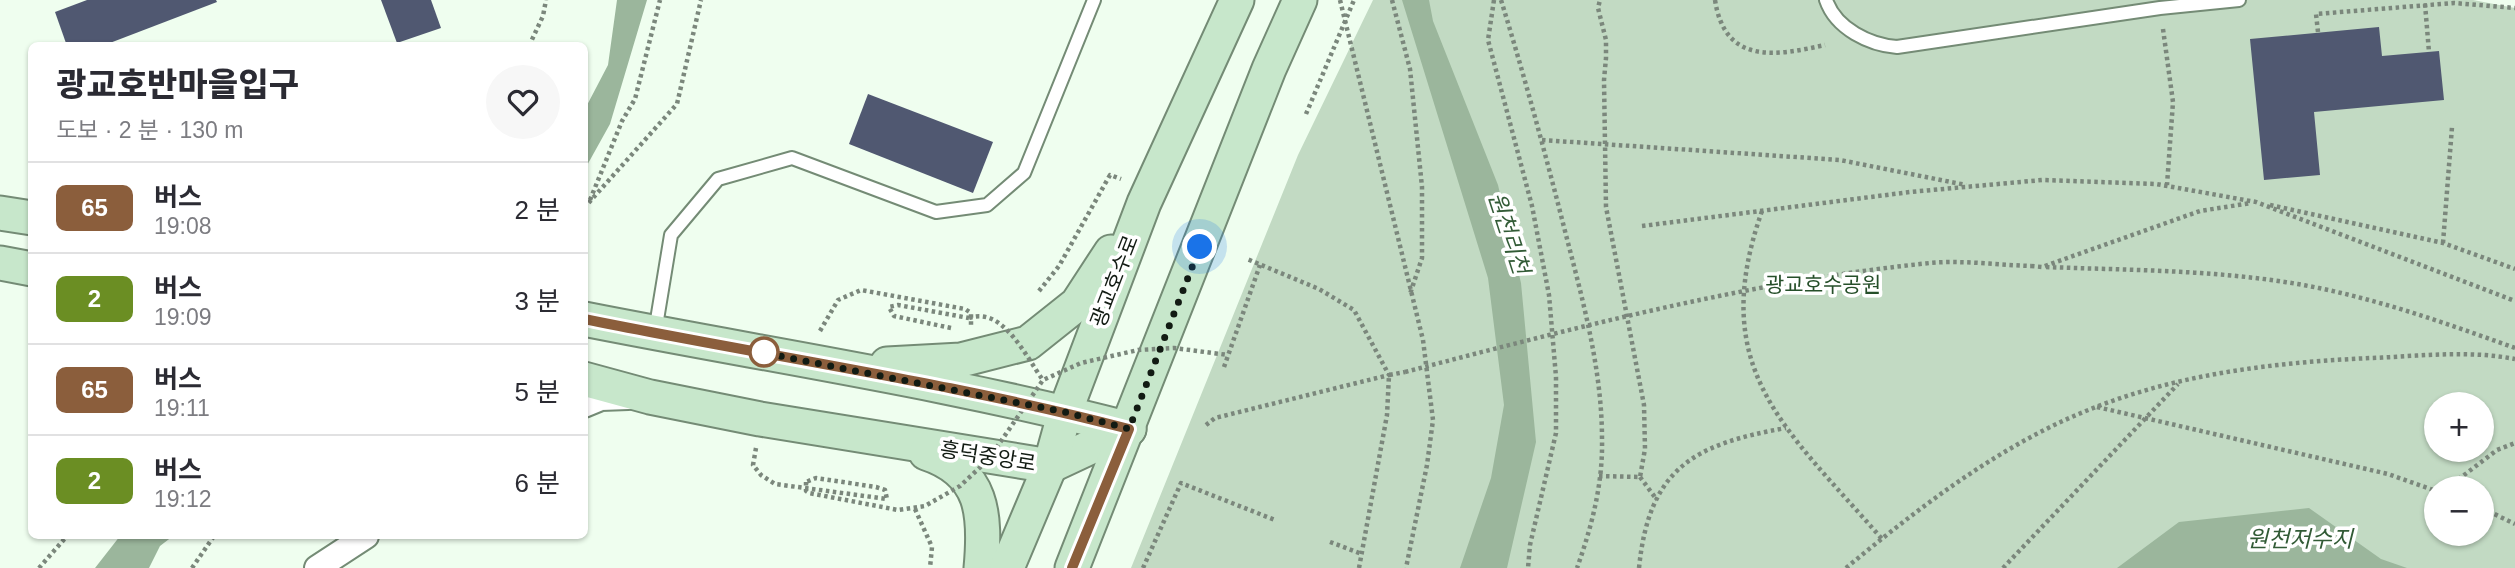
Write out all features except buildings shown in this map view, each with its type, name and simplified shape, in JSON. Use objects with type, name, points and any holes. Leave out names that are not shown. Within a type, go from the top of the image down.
[{"type":"main road","name":"광교호수로","points":[[1007,568],[1050,466],[1065,412],[1147,197],[1237,0]]},
{"type":"main road","points":[[1072,568],[1269,69],[1300,0]]},
{"type":"main road","points":[[841,366],[961,360],[1028,343],[1077,304],[1147,197]]},
{"type":"main road","points":[[0,213],[28,217]]},
{"type":"main road","points":[[0,263],[28,268]]},
{"type":"main road","points":[[588,320],[841,366],[1065,412],[1129,429]]},
{"type":"main road","name":"흥덕중앙로","points":[[588,381],[650,397],[760,419],[1050,466],[1129,429]]},
{"type":"main road","points":[[883,440],[947,460],[974,487],[984,517],[981,568]]},
{"type":"street","points":[[588,403],[601,398],[650,397]]},
{"type":"street","points":[[317,568],[361,539]]},
{"type":"lane","points":[[654,333],[671,235],[718,179],[792,158],[936,212],[987,205],[1024,173],[1094,0]]},
{"type":"lane","points":[[1826,0],[1844,24],[1862,38],[1879,46],[1898,47],[2160,8],[2239,0]]},
{"type":"path","points":[[531,42],[543,16],[546,0]]},
{"type":"path","points":[[588,204],[622,121],[635,99],[660,0]]},
{"type":"path","points":[[588,205],[677,104],[701,0]]},
{"type":"path","points":[[1340,0],[1423,340],[1433,420],[1427,466],[1406,568]]},
{"type":"path","points":[[1307,114],[1354,0]]},
{"type":"path","points":[[1392,0],[1410,69],[1421,166],[1422,258],[1410,295]]},
{"type":"path","points":[[1494,0],[1489,40],[1502,100],[1524,166],[1540,243],[1549,295],[1557,390],[1556,433],[1530,545],[1528,568]]},
{"type":"path","points":[[1501,0],[1542,140],[1580,288],[1598,377],[1602,440],[1599,475],[1591,531],[1577,568]]},
{"type":"path","points":[[1600,0],[1598,8],[1606,40],[1606,207],[1644,405],[1645,449],[1640,477],[1657,500]]},
{"type":"path","points":[[1715,0],[1718,21],[1729,37],[1750,51],[1770,54],[1825,45]]},
{"type":"path","points":[[2318,32],[2316,14],[2454,3],[2515,8]]},
{"type":"path","points":[[2425,4],[2429,52]]},
{"type":"path","points":[[2160,8],[2173,102],[2167,185]]},
{"type":"path","points":[[2443,243],[2452,127]]},
{"type":"path","points":[[1542,140],[1840,160],[1973,186]]},
{"type":"path","points":[[1032,297],[1059,266],[1110,175],[1147,197]]},
{"type":"path","points":[[1642,226],[1973,186],[2042,180],[2100,180],[2167,185],[2256,202],[2443,243],[2515,269]]},
{"type":"path","points":[[2042,267],[2200,211],[2256,202],[2515,301]]},
{"type":"path","points":[[1762,211],[1746,269],[1747,352],[1755,377],[1786,428],[1882,539]]},
{"type":"path","points":[[1247,259],[1319,289],[1354,310],[1389,375],[1387,415],[1359,568]]},
{"type":"path","points":[[1206,425],[1215,418],[1616,317],[1776,285],[1933,263],[2240,277],[2285,282],[2330,291],[2441,321],[2515,348]]},
{"type":"path","points":[[1224,367],[1260,265]]},
{"type":"path","points":[[804,360],[833,306],[853,292],[861,290],[965,309],[971,313],[973,323],[963,330],[894,316],[890,312],[893,304],[969,318],[990,316],[1001,323],[1043,380]]},
{"type":"path","points":[[760,419],[753,465],[761,475],[775,484],[887,499],[885,490],[876,487],[817,478],[806,482],[806,491],[809,493],[898,510],[915,509],[948,494],[988,460],[1043,380],[1081,363],[1138,350],[1174,348],[1228,355]]},
{"type":"path","points":[[1846,568],[1980,469],[2037,435],[2096,407],[2201,377],[2300,361],[2482,353],[2515,359]]},
{"type":"path","points":[[2003,568],[2178,383]]},
{"type":"path","points":[[2096,407],[2388,474],[2424,487]]},
{"type":"path","points":[[1639,568],[1641,548],[1657,500],[1676,470],[1698,454],[1726,441],[1786,428]]},
{"type":"path","points":[[2462,476],[2497,450],[2515,443]]},
{"type":"path","points":[[1599,475],[1640,477]]},
{"type":"path","points":[[1143,568],[1181,483],[1275,520]]},
{"type":"path","points":[[915,509],[932,547],[930,568]]},
{"type":"path","points":[[2494,514],[2515,524]]},
{"type":"path","points":[[39,568],[63,539]]},
{"type":"path","points":[[192,568],[212,539]]},
{"type":"path","points":[[1330,542],[1362,554]]},
{"type":"green space","name":"광교호수공원","points":[[1373,0],[2473,0],[2515,8],[2515,568],[1131,568],[1298,155]]},
{"type":"water","points":[[617,0],[647,0],[610,124],[588,164],[588,103],[608,65]]},
{"type":"water","name":"원천리천","points":[[1402,0],[1429,0],[1433,21],[1498,185],[1521,283],[1536,442],[1507,568],[1460,568],[1491,478],[1504,405],[1488,278]]},
{"type":"water","name":"원천저수지","points":[[2309,508],[2381,559],[2407,568],[2117,568],[2179,522]]},
{"type":"water","points":[[118,539],[169,539],[160,546],[149,568],[95,568]]},
{"type":"bus line","name":"65","points":[[588,320],[841,366],[1065,412],[1129,429],[1072,568]]},
{"type":"route","points":[[764,352],[754,351],[1065,412],[1129,429],[1200,247]]}]
